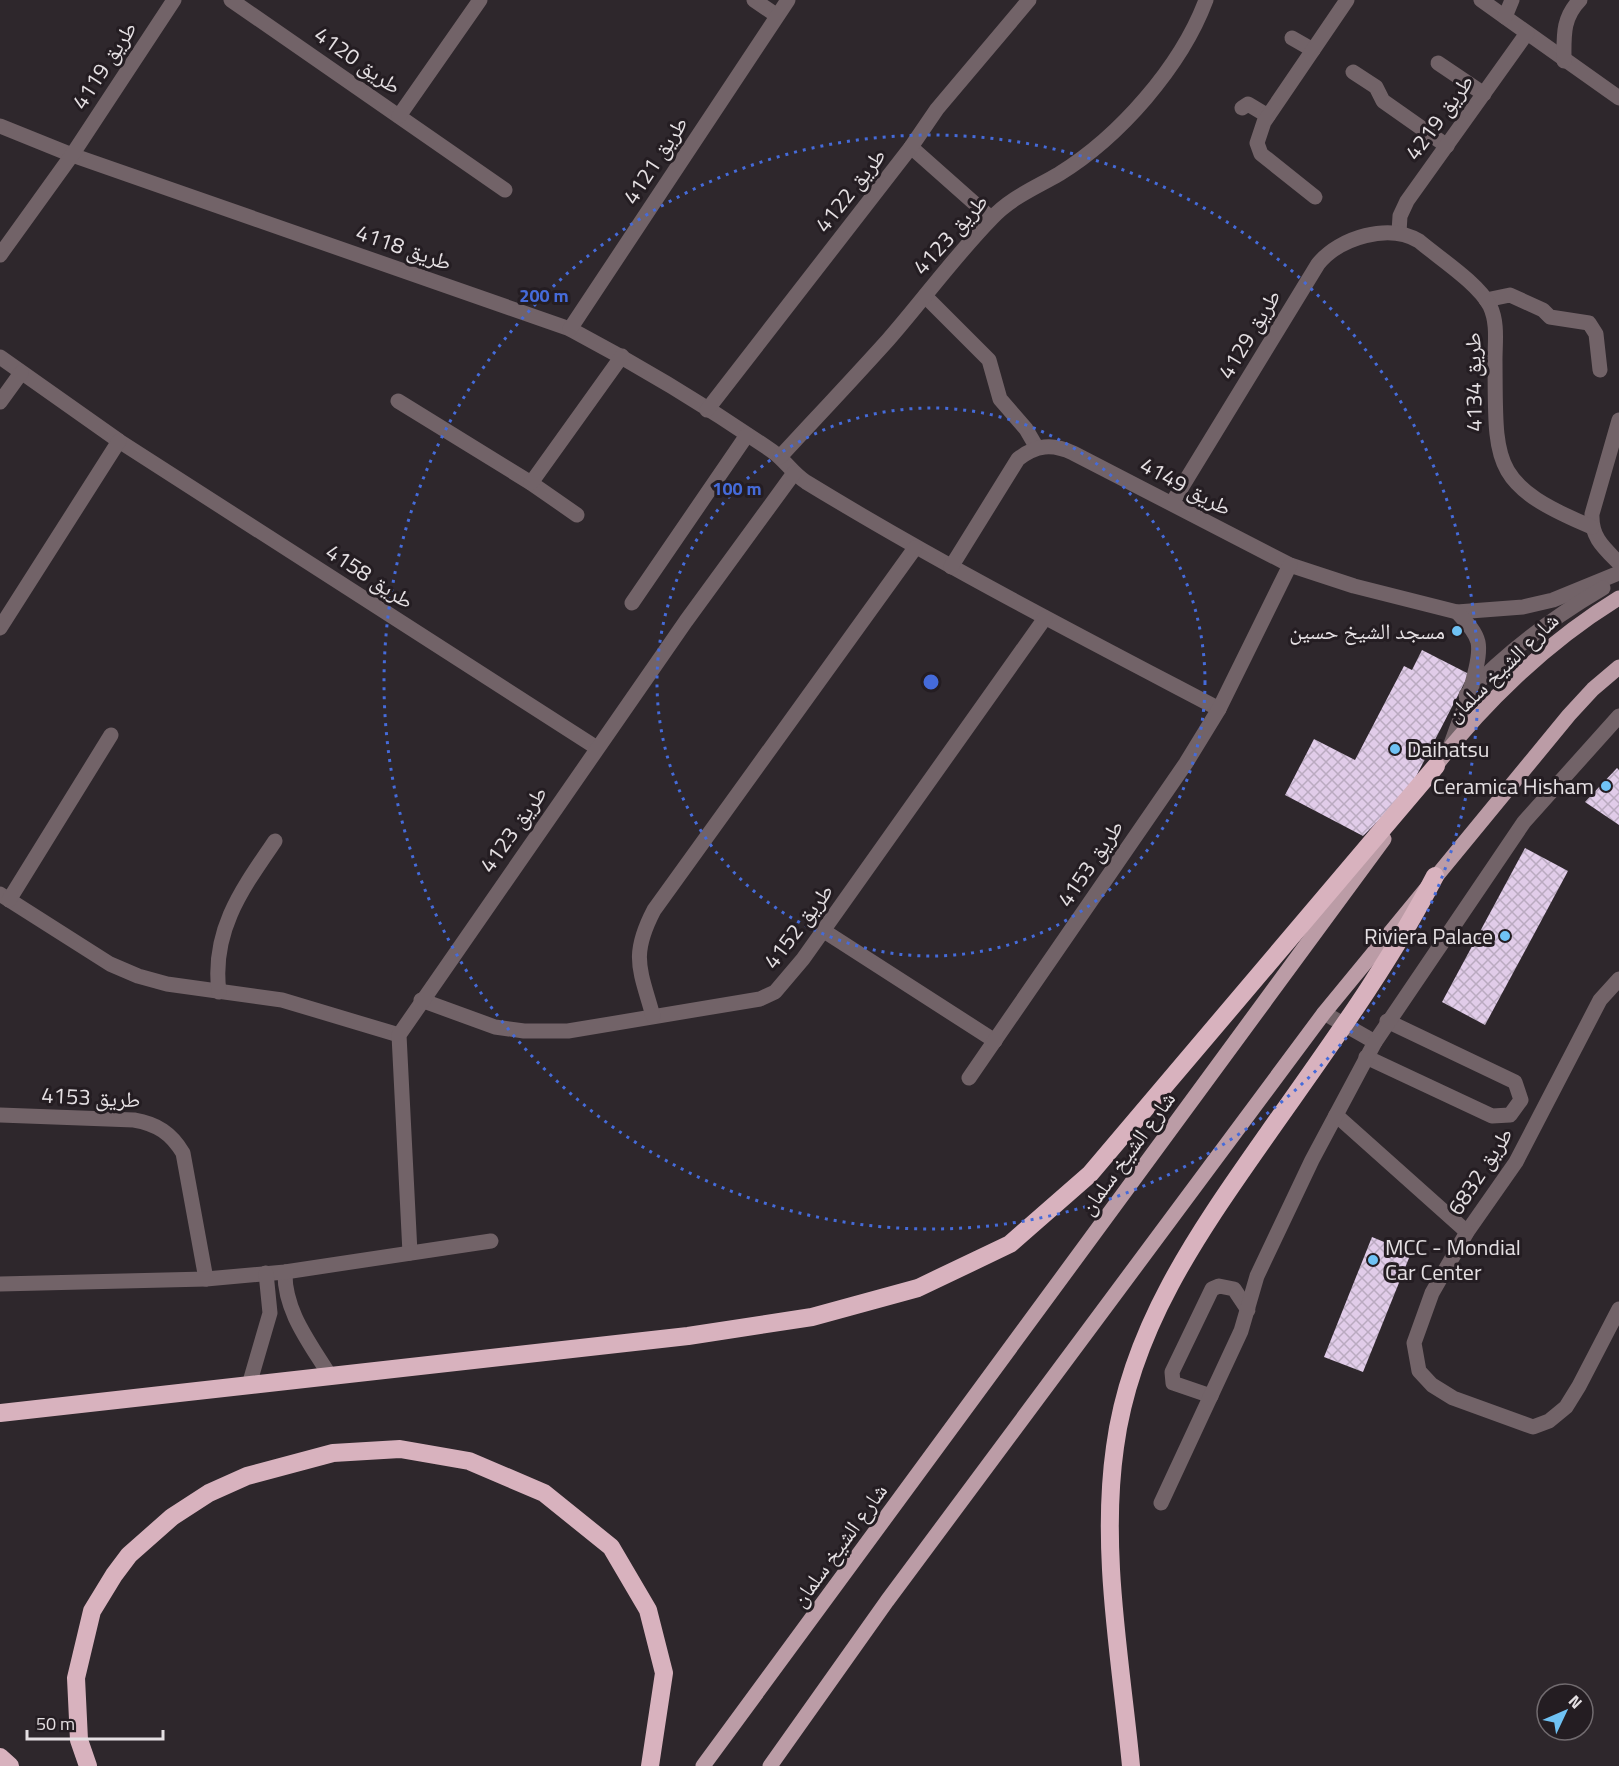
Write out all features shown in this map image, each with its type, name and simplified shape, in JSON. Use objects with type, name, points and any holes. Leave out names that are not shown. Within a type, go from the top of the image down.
[{"type":"highway","points":[[0,1413],[688,1336],[812,1317],[918,1288],[1010,1244],[1090,1174],[1436,766]]},
{"type":"highway","points":[[1131,1766],[1110,1538],[1112,1465],[1128,1383],[1152,1320],[1182,1260],[1386,964],[1435,876]]},
{"type":"highway","points":[[88,1766],[79,1740],[76,1678],[92,1611],[129,1555],[172,1517],[209,1493],[248,1476],[333,1453],[400,1449],[469,1461],[544,1493],[611,1547],[648,1610],[664,1673],[650,1766]]},
{"type":"highway","points":[[0,1757],[10,1766]]},
{"type":"main road","name":"شارع الشيخ سلمان","points":[[704,1766],[1436,766],[1473,722],[1549,649],[1588,617],[1619,598]]},
{"type":"main road","points":[[770,1766],[902,1582],[1324,1013],[1569,715],[1593,688],[1619,668]]},
{"type":"street","name":"طريق 4119","points":[[72,155],[174,0]]},
{"type":"street","name":"طريق 4120","points":[[231,0],[505,190]]},
{"type":"street","name":"طريق 4120","points":[[399,116],[480,0]]},
{"type":"street","points":[[754,0],[776,15]]},
{"type":"street","name":"طريق 4121","points":[[570,329],[788,0]]},
{"type":"street","name":"طريق 4122","points":[[707,410],[911,147],[937,109],[1029,0]]},
{"type":"street","name":"طريق 4123","points":[[780,457],[992,218],[1008,204],[1058,174],[1113,135],[1188,40],[1206,0]]},
{"type":"street","points":[[1315,197],[1261,154],[1257,137],[1268,116],[1347,0]]},
{"type":"street","points":[[1481,0],[1619,98]]},
{"type":"street","points":[[1505,17],[1512,0]]},
{"type":"street","points":[[1564,61],[1564,26],[1568,13],[1580,0]]},
{"type":"street","name":"طريق 4219","points":[[1399,232],[1402,208],[1527,33]]},
{"type":"street","points":[[1292,38],[1313,50]]},
{"type":"street","points":[[1438,63],[1484,94]]},
{"type":"street","points":[[1353,72],[1376,87],[1383,101],[1447,146]]},
{"type":"street","points":[[1242,108],[1248,104],[1268,116]]},
{"type":"street","name":"طريق 4118","points":[[0,126],[72,155],[570,329],[622,356],[707,410]]},
{"type":"street","points":[[911,147],[992,218]]},
{"type":"street","points":[[0,255],[72,155]]},
{"type":"street","name":"طريق 4129","points":[[1172,503],[1323,258],[1347,243],[1384,232],[1399,232]]},
{"type":"street","name":"طريق 4134","points":[[1399,232],[1419,241],[1486,300],[1495,321],[1496,441],[1504,465],[1516,483],[1532,499],[1592,526]]},
{"type":"street","points":[[1486,300],[1510,295],[1543,310],[1550,317],[1589,323],[1596,334],[1600,370]]},
{"type":"street","points":[[925,296],[989,360],[1000,399],[1026,429],[1037,448],[1027,452],[1011,468],[951,567]]},
{"type":"street","points":[[531,483],[622,356]]},
{"type":"street","name":"طريق 4158","points":[[0,357],[119,441],[597,748]]},
{"type":"street","points":[[0,402],[21,373]]},
{"type":"street","points":[[398,401],[531,483],[577,515]]},
{"type":"street","points":[[707,410],[780,457],[794,473],[915,548],[1219,709]]},
{"type":"street","points":[[1619,420],[1592,514],[1592,526],[1598,542],[1619,563]]},
{"type":"street","points":[[632,603],[747,435]]},
{"type":"street","points":[[0,628],[119,441]]},
{"type":"street","name":"طريق 4149","points":[[1037,448],[1062,447],[1290,566],[1354,586],[1457,612],[1494,611],[1533,605],[1552,600],[1619,573]]},
{"type":"street","name":"طريق 4123","points":[[399,1035],[597,748],[794,473]]},
{"type":"street","points":[[652,1016],[639,962],[639,945],[654,910],[915,548]]},
{"type":"street","name":"طريق 4153","points":[[969,1078],[1186,763],[1219,709],[1290,566]]},
{"type":"street","points":[[1466,695],[1487,672],[1545,623],[1619,579]]},
{"type":"street","points":[[1449,751],[1466,695],[1477,669],[1478,641],[1472,629],[1457,612]]},
{"type":"street","name":"طريق 4152","points":[[421,1000],[495,1027],[524,1031],[568,1031],[760,999],[775,992],[824,931],[1045,618]]},
{"type":"street","points":[[1161,1503],[1241,1331],[1257,1276],[1312,1160],[1366,1057],[1387,1021],[1524,822],[1619,716]]},
{"type":"street","points":[[111,735],[5,897],[110,964],[138,976],[167,984],[300,1004],[399,1035],[410,1253]]},
{"type":"street","points":[[219,992],[216,967],[218,947],[245,885],[274,841]]},
{"type":"street","points":[[824,931],[995,1041]]},
{"type":"street","name":"طريق 6832","points":[[1619,979],[1600,1000],[1516,1162],[1467,1232],[1432,1293],[1413,1343],[1419,1371],[1432,1385],[1453,1398],[1533,1427],[1549,1421],[1566,1407],[1580,1386],[1619,1309]]},
{"type":"street","points":[[1324,1013],[1375,1042]]},
{"type":"street","points":[[1366,1057],[1492,1116],[1510,1115],[1517,1108],[1521,1100],[1515,1082],[1387,1021]]},
{"type":"street","name":"طريق 4153","points":[[0,1115],[134,1120],[149,1123],[163,1130],[175,1140],[183,1153],[206,1279]]},
{"type":"street","points":[[1336,1115],[1467,1232]]},
{"type":"street","points":[[0,1284],[206,1279],[285,1272],[492,1241]]},
{"type":"street","points":[[285,1272],[285,1285],[292,1311],[330,1376]]},
{"type":"street","points":[[249,1385],[270,1313],[266,1273]]},
{"type":"street","points":[[1210,1396],[1178,1387],[1173,1383],[1172,1372],[1212,1289],[1227,1286],[1234,1289],[1248,1310]]},
{"type":"building","name":"Daihatsu","points":[[1422,650],[1469,674],[1409,790],[1363,836],[1285,795],[1314,739],[1355,760],[1404,666],[1412,670]]},
{"type":"building","points":[[1617,768],[1619,770],[1619,825],[1585,802]]},
{"type":"building","name":"Riviera Palace","points":[[1525,848],[1568,871],[1485,1025],[1442,1002]]},
{"type":"building","points":[[1372,1237],[1411,1253],[1363,1372],[1324,1357]]},
{"type":"place","name":"مسجد الشيخ حسين","points":[[1457,631]]},
{"type":"place","name":"Daihatsu","points":[[1395,749]]},
{"type":"place","name":"Ceramica Hisham","points":[[1606,786]]},
{"type":"place","name":"Riviera Palace","points":[[1505,936]]},
{"type":"place","name":"MCC - Mondial Car Center","points":[[1373,1260]]}]
